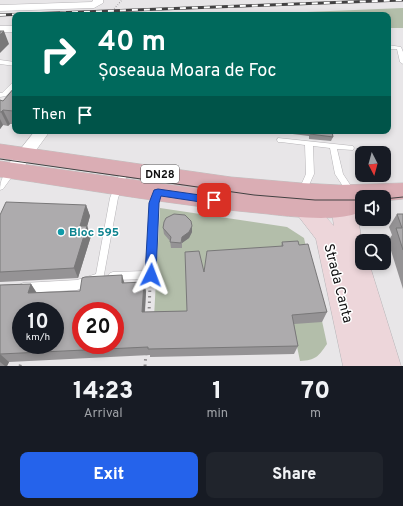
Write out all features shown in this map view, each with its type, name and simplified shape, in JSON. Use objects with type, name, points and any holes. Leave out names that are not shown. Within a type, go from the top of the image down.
[{"type":"main road","name":"DN28","points":[[0,151],[9,170],[230,185],[252,185],[309,197],[352,203],[403,191]]},
{"type":"main road","name":"DN28","points":[[122,178],[158,192],[229,202],[309,197]]},
{"type":"main road","points":[[391,206],[403,205]]},
{"type":"street","points":[[0,8],[94,5],[98,3],[98,0]]},
{"type":"street","points":[[0,29],[12,29]]},
{"type":"street","points":[[9,170],[40,134]]},
{"type":"street","points":[[230,185],[251,190],[332,202],[352,203]]},
{"type":"street","name":"Strada Canta","points":[[309,197],[327,235],[359,366]]},
{"type":"street","name":"Strada Canta","points":[[352,203],[348,235],[386,366]]},
{"type":"lane","points":[[98,0],[106,0]]},
{"type":"lane","points":[[391,48],[399,48],[403,62]]},
{"type":"lane","points":[[0,62],[12,64]]},
{"type":"lane","points":[[0,95],[4,95],[12,86]]},
{"type":"lane","points":[[281,140],[350,148]]},
{"type":"lane","points":[[309,144],[309,197]]},
{"type":"lane","points":[[333,147],[340,174],[352,203]]},
{"type":"lane","points":[[100,277],[114,198],[122,178]]},
{"type":"lane","points":[[14,288],[77,285],[100,277],[151,275],[154,203],[158,192]]},
{"type":"path","points":[[112,12],[122,0]]},
{"type":"path","points":[[148,319],[151,275]]},
{"type":"path","points":[[146,350],[146,366]]},
{"type":"path","points":[[20,366],[23,354]]},
{"type":"green space","points":[[403,8],[403,28],[391,28],[391,12],[306,12]]},
{"type":"green space","points":[[160,208],[287,227],[304,238],[327,344],[319,355],[310,360],[300,361],[293,327],[154,317]]},
{"type":"building","points":[[12,90],[12,111],[3,110],[0,112],[0,100],[3,101]]},
{"type":"building","points":[[310,134],[332,134],[333,137]]},
{"type":"building","points":[[6,202],[86,205],[80,226],[87,226],[74,268],[0,272],[0,215]]},
{"type":"building","points":[[174,214],[185,215],[191,221],[192,226],[189,232],[182,237],[181,243],[170,242],[171,237],[163,228],[166,218]]},
{"type":"building","points":[[397,214],[403,214],[403,250],[396,228],[402,228]]},
{"type":"building","points":[[298,241],[299,245],[308,244],[327,312],[292,315],[298,346],[124,348],[124,302],[72,302],[72,351],[64,351],[64,302],[12,302],[12,353],[0,354],[0,285],[31,284],[28,293],[80,291],[82,278],[122,275],[122,283],[144,282],[142,312],[187,311],[185,252],[199,251],[204,272],[207,251],[283,246],[282,242]]},
{"type":"tram line","points":[[0,159],[254,195],[315,200],[355,200]]},
{"type":"tram line","points":[[391,198],[403,197]]},
{"type":"railway","points":[[81,12],[403,0]]},
{"type":"railway","points":[[0,15],[12,15]]},
{"type":"place","name":"Bloc 595","points":[[61,232]]},
{"type":"route","points":[[151,275],[154,203],[158,192],[214,200]]}]
